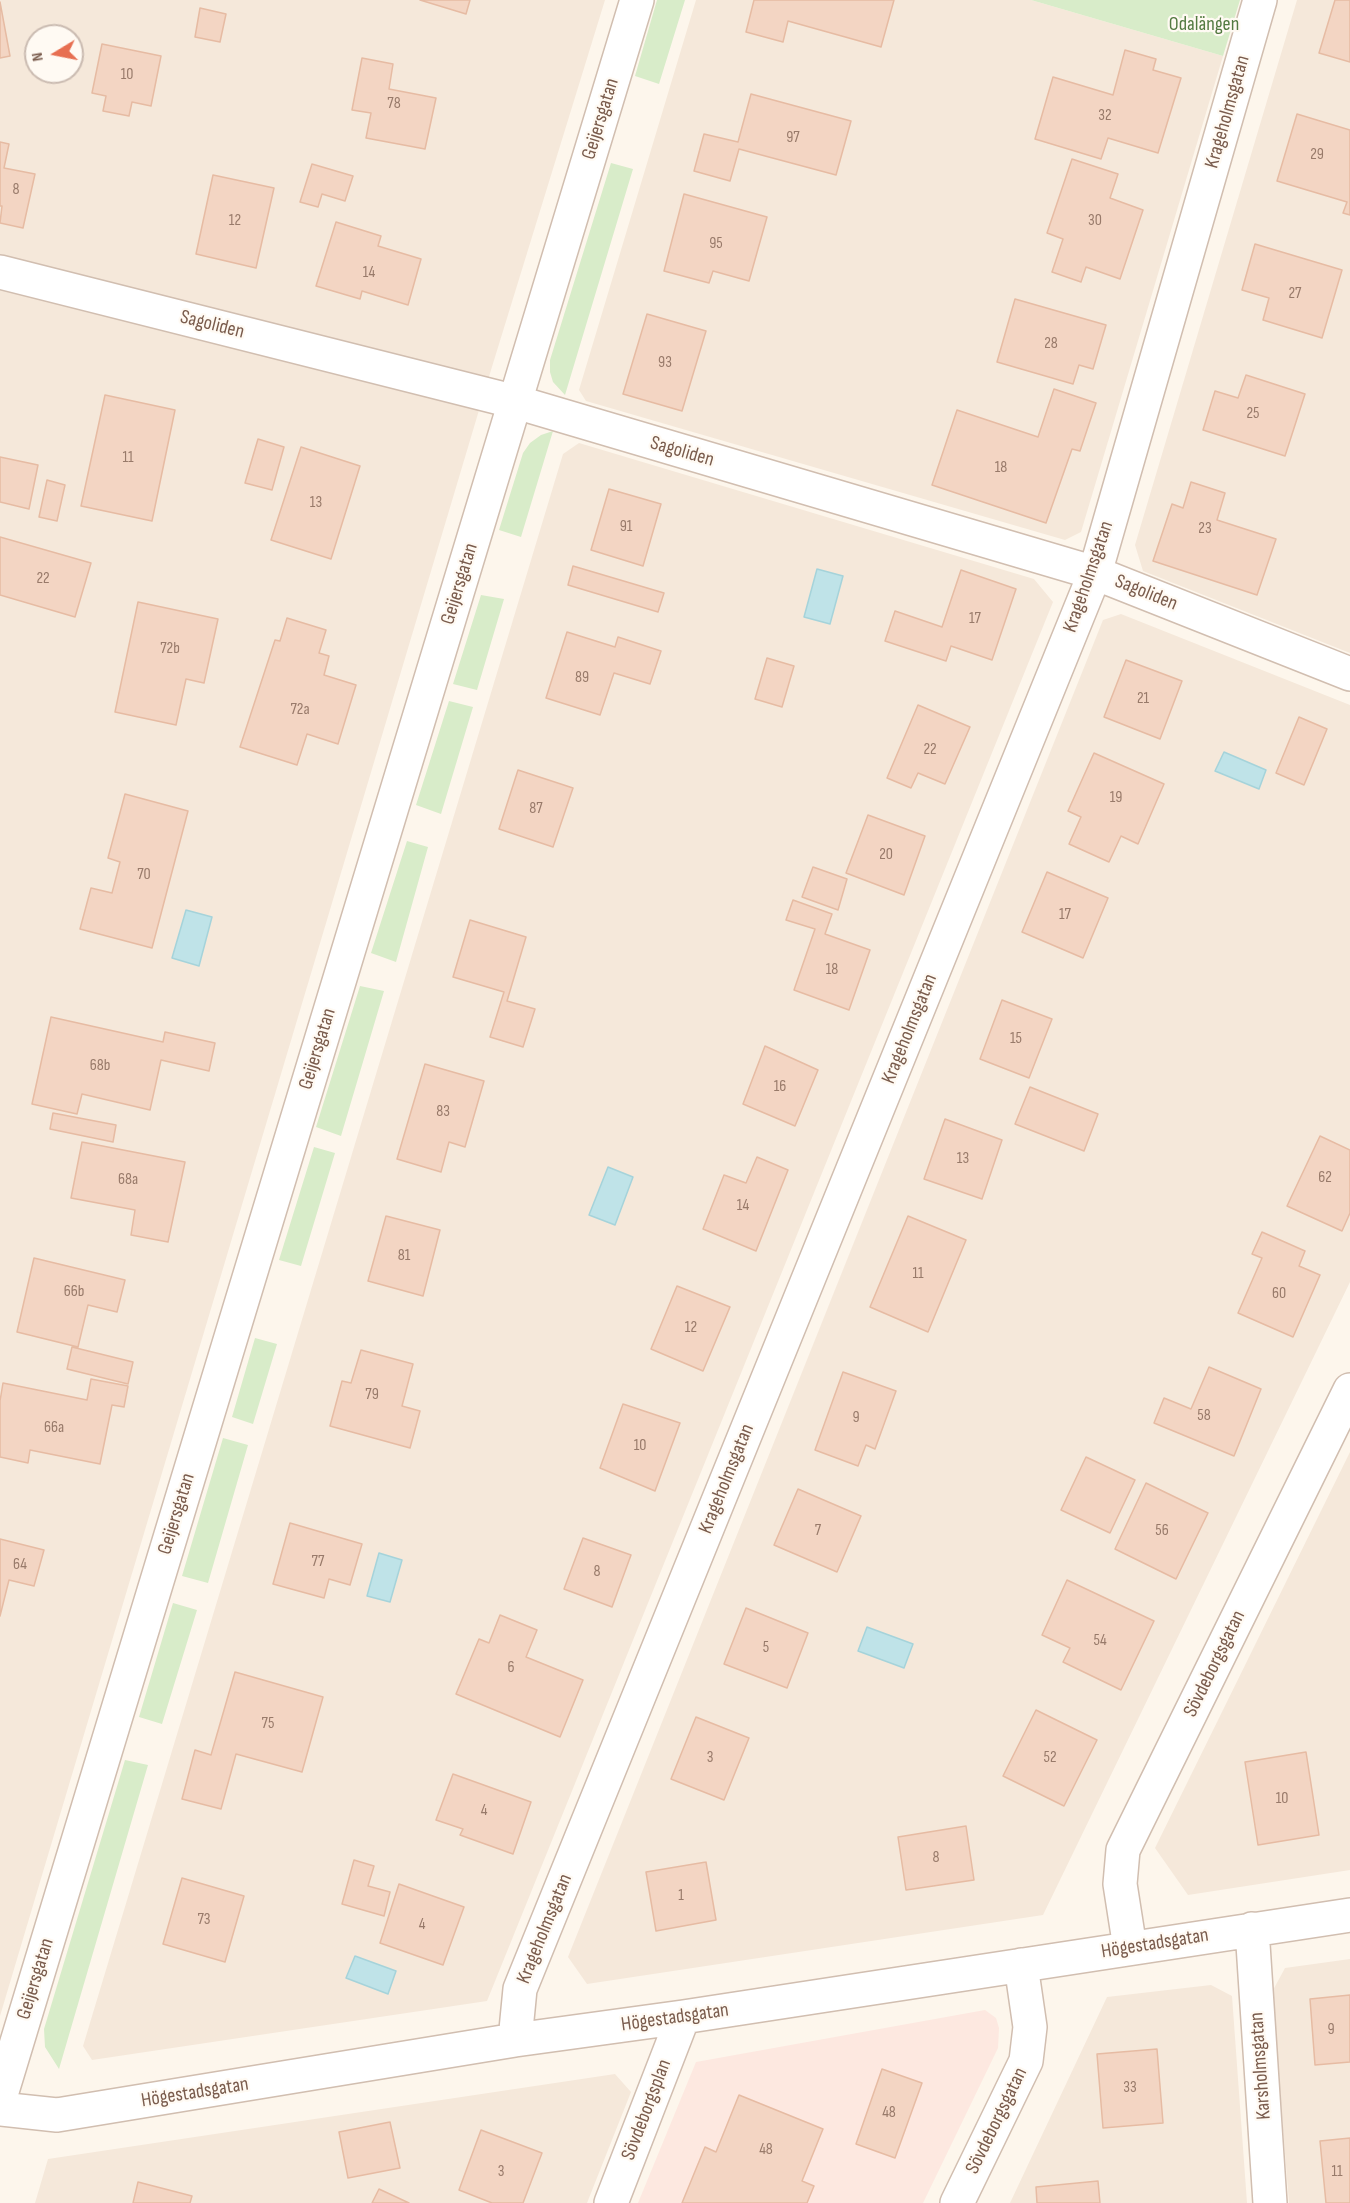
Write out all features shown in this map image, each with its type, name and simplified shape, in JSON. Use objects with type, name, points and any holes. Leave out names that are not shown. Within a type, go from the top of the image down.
[{"type":"street","name":"Geijersgatan","points":[[0,2098],[637,0]]},
{"type":"street","name":"Krageholmsgatan","points":[[515,2040],[520,1989],[1095,573],[1260,0]]},
{"type":"street","name":"Sagoliden","points":[[0,272],[516,402],[1095,573],[1350,674]]},
{"type":"street","name":"Sövdeborgsgatan","points":[[1130,1948],[1120,1884],[1123,1850],[1350,1390]]},
{"type":"street","name":"Högestadsgatan","points":[[0,2109],[57,2115],[515,2040],[683,2017],[1350,1915]]},
{"type":"street","name":"Karsholmsgatan","points":[[1252,1929],[1270,2203]]},
{"type":"street","name":"Sövdeborgsgatan","points":[[957,2203],[1026,2061],[1030,2027],[1021,1965]]},
{"type":"street","name":"Sövdeborgsplan","points":[[610,2203],[683,2017]]},
{"type":"shaded area","points":[[0,0],[605,0],[491,370],[0,2016]]},
{"type":"shaded area","points":[[696,0],[1031,0],[1223,56],[1081,532],[1065,540],[586,401],[579,390]]},
{"type":"shaded area","points":[[1297,0],[1350,0],[1350,653],[1143,571],[1135,545]]},
{"type":"shaded area","points":[[579,443],[1034,579],[1053,602],[487,2001],[92,2060],[83,2046],[563,454]]},
{"type":"shaded area","points":[[1121,614],[1350,705],[1350,1282],[1043,1915],[587,1984],[568,1957],[1103,620]]},
{"type":"shaded area","points":[[1350,1452],[1350,1870],[1188,1895],[1155,1848]]},
{"type":"shaded area","points":[[1350,1959],[1350,2203],[1289,2203],[1272,1992],[1285,1968]]},
{"type":"shaded area","points":[[1211,1985],[1232,1996],[1247,2203],[1010,2203],[1107,1997]]},
{"type":"shaded area","points":[[985,2010],[996,2018],[999,2028],[998,2048],[923,2203],[638,2203],[696,2062]]},
{"type":"shaded area","points":[[615,2074],[631,2092],[587,2203],[35,2203],[48,2159]]},
{"type":"green space","points":[[657,0],[685,0],[659,84],[635,76]]},
{"type":"green space","name":"Odalängen","points":[[1031,0],[1240,0],[1223,56]]},
{"type":"green space","points":[[611,163],[633,169],[565,395],[553,382],[550,360]]},
{"type":"green space","points":[[553,431],[521,537],[499,530],[523,453],[530,443],[541,435]]},
{"type":"green space","points":[[481,595],[504,599],[477,690],[453,684]]},
{"type":"green space","points":[[449,701],[473,707],[441,814],[416,805]]},
{"type":"green space","points":[[407,841],[428,847],[396,962],[371,953]]},
{"type":"green space","points":[[360,986],[384,991],[341,1136],[316,1127]]},
{"type":"green space","points":[[314,1147],[335,1153],[301,1266],[279,1260]]},
{"type":"green space","points":[[255,1338],[277,1344],[253,1424],[232,1417]]},
{"type":"green space","points":[[223,1438],[248,1445],[208,1583],[182,1576]]},
{"type":"green space","points":[[173,1603],[197,1610],[162,1724],[139,1717]]},
{"type":"green space","points":[[125,1760],[148,1765],[59,2069],[45,2047],[44,2029]]},
{"type":"water","points":[[817,569],[843,576],[830,624],[804,617]]},
{"type":"water","points":[[1224,752],[1266,770],[1259,789],[1215,771]]},
{"type":"water","points":[[186,910],[212,917],[199,966],[172,958]]},
{"type":"water","points":[[608,1167],[633,1177],[615,1225],[589,1215]]},
{"type":"water","points":[[379,1553],[402,1560],[390,1602],[367,1596]]},
{"type":"water","points":[[867,1627],[913,1644],[904,1668],[858,1651]]},
{"type":"water","points":[[355,1956],[396,1971],[388,1994],[346,1978]]},
{"type":"building","points":[[420,0],[470,0],[466,14]]},
{"type":"building","points":[[754,0],[894,0],[881,47],[788,21],[783,42],[746,32]]},
{"type":"building","points":[[1335,0],[1350,0],[1350,62],[1319,53]]},
{"type":"building","points":[[0,2],[10,56],[0,58]]},
{"type":"building","points":[[200,8],[226,14],[220,42],[195,37]]},
{"type":"building","points":[[102,44],[161,56],[151,106],[132,102],[129,116],[103,111],[106,96],[92,93]]},
{"type":"building","points":[[1125,50],[1156,59],[1153,70],[1181,78],[1158,153],[1108,138],[1101,159],[1035,139],[1053,77],[1113,95]]},
{"type":"building","points":[[362,58],[393,64],[389,89],[436,98],[425,149],[366,138],[371,113],[352,110]]},
{"type":"building","points":[[751,94],[851,121],[836,175],[739,149],[730,181],[694,171],[704,134],[738,142]]},
{"type":"building","points":[[1297,114],[1350,130],[1350,215],[1343,213],[1347,202],[1277,181]]},
{"type":"building","points":[[0,142],[9,144],[4,168],[35,174],[23,228],[0,223],[2,206],[0,206]]},
{"type":"building","points":[[1072,159],[1118,174],[1110,198],[1143,210],[1120,279],[1086,267],[1081,282],[1052,272],[1063,239],[1047,233]]},
{"type":"building","points":[[312,164],[353,176],[345,201],[322,194],[318,207],[300,202]]},
{"type":"building","points":[[213,175],[274,188],[256,268],[196,254]]},
{"type":"building","points":[[684,194],[767,217],[749,281],[713,271],[709,283],[664,271]]},
{"type":"building","points":[[336,222],[381,236],[378,246],[421,259],[408,305],[362,291],[360,299],[316,286]]},
{"type":"building","points":[[1255,244],[1342,270],[1322,338],[1263,320],[1269,298],[1242,290]]},
{"type":"building","points":[[1015,299],[1106,325],[1093,369],[1079,365],[1073,384],[997,362]]},
{"type":"building","points":[[647,314],[706,331],[682,411],[623,394]]},
{"type":"building","points":[[1246,375],[1305,394],[1285,456],[1203,430],[1215,391],[1238,398]]},
{"type":"building","points":[[1054,389],[1096,403],[1080,451],[1072,449],[1046,523],[932,485],[957,410],[1038,437]]},
{"type":"building","points":[[105,395],[175,410],[152,521],[81,506]]},
{"type":"building","points":[[258,439],[284,447],[272,490],[245,483]]},
{"type":"building","points":[[301,447],[360,466],[331,559],[271,540]]},
{"type":"building","points":[[0,457],[38,465],[29,509],[0,502]]},
{"type":"building","points":[[47,480],[65,485],[57,521],[39,517]]},
{"type":"building","points":[[1191,482],[1225,493],[1217,520],[1276,539],[1257,595],[1153,561],[1172,504],[1183,508]]},
{"type":"building","points":[[609,489],[661,504],[643,566],[591,550]]},
{"type":"building","points":[[0,537],[91,563],[75,617],[0,595]]},
{"type":"building","points":[[573,566],[664,593],[658,612],[568,585]]},
{"type":"building","points":[[961,570],[1016,589],[992,660],[951,646],[946,661],[885,641],[895,611],[942,627]]},
{"type":"building","points":[[138,602],[218,619],[204,683],[186,679],[176,725],[115,712]]},
{"type":"building","points":[[287,618],[326,630],[319,653],[329,656],[324,675],[356,685],[338,744],[307,734],[297,765],[240,747],[275,640],[280,641]]},
{"type":"building","points":[[567,632],[615,647],[618,637],[661,651],[650,684],[614,673],[600,715],[546,698]]},
{"type":"building","points":[[767,658],[794,666],[782,707],[755,699]]},
{"type":"building","points":[[1126,660],[1182,681],[1160,739],[1104,717]]},
{"type":"building","points":[[918,705],[970,727],[945,784],[918,773],[911,788],[887,778]]},
{"type":"building","points":[[1299,717],[1327,729],[1304,785],[1276,773]]},
{"type":"building","points":[[1094,753],[1164,784],[1138,844],[1121,836],[1109,862],[1069,844],[1081,817],[1068,811]]},
{"type":"building","points":[[518,770],[573,788],[553,847],[499,829]]},
{"type":"building","points":[[125,794],[188,811],[152,948],[80,929],[91,888],[112,893],[120,862],[108,858]]},
{"type":"building","points":[[868,815],[925,836],[904,895],[846,873]]},
{"type":"building","points":[[813,867],[847,879],[838,910],[802,897]]},
{"type":"building","points":[[1047,872],[1108,898],[1083,958],[1022,932]]},
{"type":"building","points":[[793,900],[832,914],[825,934],[870,950],[849,1010],[794,990],[815,929],[786,920]]},
{"type":"building","points":[[470,920],[526,937],[507,1001],[535,1009],[523,1047],[490,1037],[504,992],[453,977]]},
{"type":"building","points":[[1002,1000],[1052,1019],[1029,1078],[980,1059]]},
{"type":"building","points":[[51,1017],[163,1042],[165,1032],[215,1043],[209,1071],[161,1060],[150,1110],[82,1094],[77,1114],[32,1104]]},
{"type":"building","points":[[765,1046],[818,1070],[795,1126],[743,1104]]},
{"type":"building","points":[[425,1064],[484,1081],[465,1147],[449,1142],[441,1172],[397,1159]]},
{"type":"building","points":[[1030,1087],[1098,1114],[1084,1151],[1015,1124]]},
{"type":"building","points":[[53,1113],[116,1125],[113,1142],[50,1129]]},
{"type":"building","points":[[945,1119],[1002,1140],[982,1199],[924,1179]]},
{"type":"building","points":[[1320,1136],[1350,1150],[1350,1213],[1342,1231],[1287,1206]]},
{"type":"building","points":[[82,1142],[185,1162],[168,1242],[131,1235],[135,1210],[71,1198]]},
{"type":"building","points":[[757,1157],[788,1170],[756,1251],[703,1229],[724,1175],[746,1183]]},
{"type":"building","points":[[386,1216],[440,1230],[423,1296],[368,1281]]},
{"type":"building","points":[[908,1216],[966,1240],[928,1332],[870,1307]]},
{"type":"building","points":[[1262,1232],[1305,1251],[1299,1266],[1320,1275],[1293,1337],[1238,1313],[1262,1258],[1252,1254]]},
{"type":"building","points":[[34,1258],[125,1280],[117,1312],[88,1305],[78,1347],[17,1332]]},
{"type":"building","points":[[677,1286],[730,1307],[703,1371],[651,1349]]},
{"type":"building","points":[[72,1347],[133,1362],[128,1384],[67,1369]]},
{"type":"building","points":[[361,1350],[413,1364],[402,1406],[420,1411],[410,1448],[330,1426],[342,1381],[351,1383]]},
{"type":"building","points":[[1209,1367],[1261,1389],[1234,1456],[1154,1423],[1164,1398],[1191,1409]]},
{"type":"building","points":[[843,1372],[896,1391],[875,1449],[866,1445],[858,1466],[815,1450]]},
{"type":"building","points":[[91,1379],[128,1386],[124,1407],[112,1405],[100,1464],[30,1450],[28,1463],[0,1457],[0,1401],[3,1383],[87,1400]]},
{"type":"building","points":[[623,1404],[680,1423],[655,1491],[600,1468]]},
{"type":"building","points":[[1086,1457],[1135,1480],[1110,1533],[1061,1510]]},
{"type":"building","points":[[1146,1483],[1208,1513],[1176,1579],[1115,1549]]},
{"type":"building","points":[[798,1489],[861,1516],[837,1572],[774,1545]]},
{"type":"building","points":[[290,1523],[362,1544],[350,1585],[329,1579],[324,1598],[273,1584]]},
{"type":"building","points":[[583,1538],[631,1555],[612,1607],[564,1589]]},
{"type":"building","points":[[0,1539],[44,1550],[34,1586],[9,1580],[0,1616]]},
{"type":"building","points":[[1067,1580],[1154,1621],[1121,1690],[1063,1662],[1070,1648],[1042,1635]]},
{"type":"building","points":[[746,1608],[808,1633],[787,1688],[724,1664]]},
{"type":"building","points":[[500,1615],[537,1630],[526,1657],[583,1680],[560,1737],[456,1694],[479,1639],[489,1643]]},
{"type":"building","points":[[235,1672],[323,1697],[302,1772],[236,1754],[221,1809],[182,1799],[195,1750],[211,1755]]},
{"type":"building","points":[[1036,1710],[1097,1740],[1064,1806],[1003,1776]]},
{"type":"building","points":[[696,1717],[749,1738],[724,1800],[671,1779]]},
{"type":"building","points":[[1306,1752],[1319,1835],[1258,1845],[1245,1762]]},
{"type":"building","points":[[453,1774],[531,1802],[513,1854],[460,1835],[463,1829],[436,1820]]},
{"type":"building","points":[[966,1826],[974,1880],[906,1890],[898,1837]]},
{"type":"building","points":[[354,1860],[374,1866],[368,1886],[390,1892],[384,1916],[342,1904]]},
{"type":"building","points":[[706,1862],[716,1920],[656,1931],[646,1872]]},
{"type":"building","points":[[182,1878],[244,1896],[225,1962],[163,1944]]},
{"type":"building","points":[[399,1884],[464,1907],[443,1965],[380,1943]]},
{"type":"building","points":[[1350,1995],[1350,2062],[1315,2065],[1310,1999]]},
{"type":"building","points":[[1157,2049],[1163,2123],[1103,2128],[1097,2054]]},
{"type":"building","points":[[882,2069],[922,2083],[895,2158],[856,2144]]},
{"type":"building","points":[[739,2095],[823,2129],[802,2181],[814,2186],[807,2203],[682,2203],[705,2147],[716,2152]]},
{"type":"building","points":[[390,2122],[400,2168],[348,2178],[339,2132]]},
{"type":"building","points":[[481,2130],[542,2153],[523,2203],[492,2203],[459,2190]]},
{"type":"building","points":[[1350,2138],[1350,2203],[1326,2203],[1320,2141]]},
{"type":"building","points":[[1098,2181],[1100,2203],[1037,2203],[1036,2187]]},
{"type":"building","points":[[138,2182],[192,2196],[190,2203],[133,2203]]},
{"type":"building","points":[[379,2189],[409,2203],[372,2203]]}]
